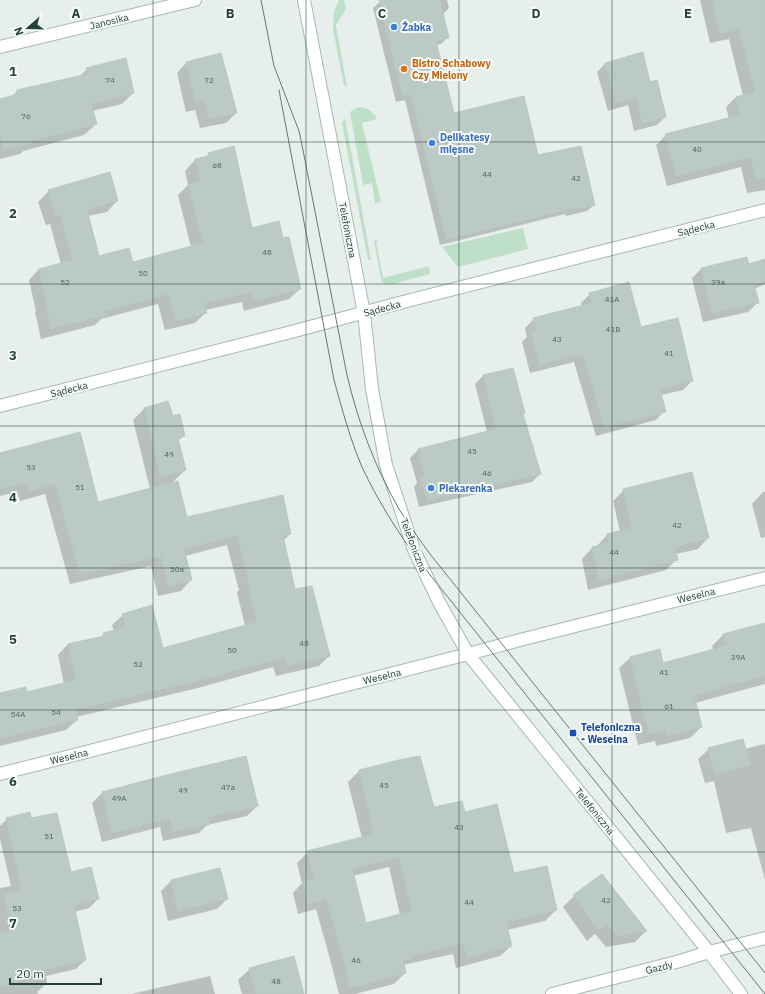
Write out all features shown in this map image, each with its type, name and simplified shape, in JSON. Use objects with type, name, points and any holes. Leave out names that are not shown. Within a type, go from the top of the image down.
[{"type":"street","name":"Janosika","points":[[0,47],[195,0]]},
{"type":"street","name":"Telefoniczna","points":[[304,0],[364,313],[372,389],[386,465],[414,550],[440,604],[468,654],[709,952],[741,994]]},
{"type":"street","name":"Sądecka","points":[[0,406],[765,210]]},
{"type":"street","name":"Weselna","points":[[0,774],[765,578]]},
{"type":"street","name":"Gazdy","points":[[552,994],[765,938]]},
{"type":"green space","points":[[339,0],[344,0],[346,9],[336,25],[347,87],[344,86],[333,29],[334,12]]},
{"type":"green space","points":[[360,107],[366,108],[374,114],[377,119],[362,123],[381,202],[375,204],[372,183],[363,185],[350,112]]},
{"type":"green space","points":[[345,118],[371,260],[368,260],[342,123]]},
{"type":"green space","points":[[523,228],[528,249],[458,267],[442,247]]},
{"type":"green space","points":[[379,239],[376,241],[383,278],[429,266],[430,274],[389,285],[384,284],[381,279],[374,241]]},
{"type":"building","points":[[379,0],[440,0],[449,38],[436,41],[454,113],[524,96],[538,155],[581,146],[595,205],[571,209],[446,239],[411,94],[403,96]]},
{"type":"building","points":[[712,0],[765,0],[765,178],[756,179],[751,157],[676,176],[665,134],[740,115],[736,97],[755,92],[739,29],[720,34]]},
{"type":"building","points":[[643,52],[650,82],[657,80],[666,117],[642,124],[637,97],[616,103],[605,63]]},
{"type":"building","points":[[221,53],[237,113],[209,119],[204,101],[196,103],[186,62]]},
{"type":"building","points":[[126,58],[134,93],[91,104],[97,124],[4,150],[0,133],[0,99],[18,94],[17,90],[88,74],[86,68]]},
{"type":"building","points":[[234,146],[252,228],[279,221],[283,238],[289,237],[301,289],[254,301],[252,292],[204,303],[207,313],[176,321],[169,294],[105,311],[106,315],[51,329],[39,269],[73,260],[60,214],[56,216],[48,190],[110,172],[118,201],[87,209],[99,256],[129,248],[133,262],[203,243],[188,184],[200,181],[195,159],[209,156],[208,153]]},
{"type":"building","points":[[747,257],[749,264],[765,259],[765,280],[754,285],[759,303],[712,313],[701,268]]},
{"type":"building","points":[[629,282],[641,327],[678,318],[693,381],[660,389],[666,412],[604,427],[583,354],[539,365],[531,332],[537,331],[533,318],[592,303],[589,293]]},
{"type":"building","points":[[513,368],[525,413],[523,414],[541,474],[427,500],[421,478],[425,477],[418,449],[496,429],[483,375]]},
{"type":"building","points":[[168,401],[173,416],[180,414],[185,436],[178,438],[186,470],[161,477],[144,408]]},
{"type":"building","points":[[80,432],[98,502],[178,481],[187,517],[283,495],[291,534],[283,536],[295,589],[312,586],[330,656],[286,666],[284,657],[209,678],[75,710],[78,720],[0,738],[0,693],[26,687],[27,692],[76,680],[68,644],[104,636],[103,633],[126,627],[122,614],[152,605],[163,648],[257,622],[247,580],[249,580],[237,535],[184,549],[192,580],[169,586],[161,556],[80,574],[55,484],[30,491],[27,482],[0,489],[0,453]]},
{"type":"building","points":[[692,472],[709,538],[675,547],[678,560],[599,580],[592,547],[609,543],[607,534],[632,528],[623,489]]},
{"type":"building","points":[[765,623],[765,676],[694,695],[702,727],[667,736],[666,730],[649,734],[630,657],[660,649],[663,663],[726,645],[723,634]]},
{"type":"building","points":[[743,739],[750,765],[715,774],[708,748]]},
{"type":"building","points":[[246,756],[258,806],[209,817],[210,824],[173,832],[170,818],[112,833],[102,792]]},
{"type":"building","points":[[420,756],[434,807],[462,801],[465,812],[497,804],[514,873],[547,866],[557,910],[506,922],[512,946],[467,957],[463,943],[410,956],[411,959],[403,960],[406,973],[350,988],[344,959],[326,899],[308,904],[303,881],[314,878],[307,851],[374,834],[359,770]],"holes":[[[399,857],[412,911],[366,923],[352,868]]]},
{"type":"building","points":[[30,812],[31,818],[57,813],[71,872],[91,867],[99,899],[74,906],[86,960],[45,970],[46,974],[0,986],[0,934],[13,931],[4,895],[22,891],[6,818]]},
{"type":"building","points":[[220,868],[228,899],[178,911],[171,880]]},
{"type":"building","points":[[602,874],[647,931],[617,936],[607,924],[599,930],[573,895]]},
{"type":"building","points":[[294,956],[304,994],[256,994],[249,968]]},
{"type":"tram line","points":[[261,0],[274,66],[299,131],[351,393],[368,444],[390,493],[406,520],[430,554],[765,973]]},
{"type":"tram line","points":[[279,90],[334,380],[346,424],[354,446],[362,467],[381,504],[419,561],[765,994]]},
{"type":"place","name":"Żabka","points":[[394,27]]},
{"type":"place","name":"Bistro Schabowy Czy Mielony","points":[[404,69]]},
{"type":"place","name":"Delikatesy mięsne","points":[[432,143]]},
{"type":"place","name":"Piekarenka","points":[[431,488]]},
{"type":"place","name":"Telefoniczna - Weselna","points":[[573,733]]}]
